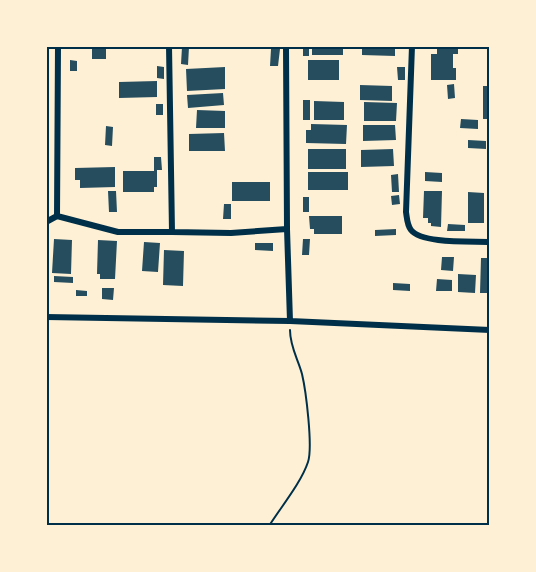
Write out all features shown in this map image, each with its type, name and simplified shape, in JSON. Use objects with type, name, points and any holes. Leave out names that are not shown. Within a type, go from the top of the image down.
[{"type":"street","points":[[57,216],[58,46]]},
{"type":"street","points":[[169,46],[172,232]]},
{"type":"street","points":[[286,46],[290,321]]},
{"type":"street","points":[[412,46],[406,212],[409,228],[416,236],[427,239],[489,242]]},
{"type":"street","points":[[46,222],[57,216],[118,232],[231,233],[287,229]]},
{"type":"street","points":[[46,317],[290,321],[489,330]]},
{"type":"path","points":[[269,525],[308,462],[310,452],[310,433],[302,376],[291,345],[290,321]]},
{"type":"building","points":[[92,46],[106,46],[106,59],[92,59]]},
{"type":"building","points":[[303,46],[309,46],[309,56],[303,56]]},
{"type":"building","points":[[312,46],[343,46],[343,55],[312,55]]},
{"type":"building","points":[[362,46],[395,46],[395,56],[362,55]]},
{"type":"building","points":[[446,46],[458,46],[458,54],[453,54],[456,80],[431,80],[431,54],[437,54],[437,48],[446,48]]},
{"type":"building","points":[[182,47],[189,47],[188,65],[181,64]]},
{"type":"building","points":[[271,49],[280,49],[278,66],[270,66]]},
{"type":"building","points":[[70,60],[77,61],[77,71],[70,71]]},
{"type":"building","points":[[308,60],[339,60],[339,80],[308,80]]},
{"type":"building","points":[[157,66],[164,67],[164,79],[157,78]]},
{"type":"building","points":[[225,67],[225,89],[187,91],[186,69]]},
{"type":"building","points":[[397,67],[405,67],[405,80],[398,80]]},
{"type":"building","points":[[157,81],[157,97],[119,98],[119,82]]},
{"type":"building","points":[[454,84],[455,98],[448,99],[447,85]]},
{"type":"building","points":[[360,85],[392,86],[392,101],[360,100]]},
{"type":"building","points":[[483,86],[490,86],[490,119],[483,119]]},
{"type":"building","points":[[223,93],[224,105],[188,108],[187,95]]},
{"type":"building","points":[[303,100],[310,100],[310,120],[303,120]]},
{"type":"building","points":[[314,101],[344,102],[344,120],[314,120]]},
{"type":"building","points":[[364,102],[397,103],[396,121],[364,121]]},
{"type":"building","points":[[156,104],[163,104],[163,115],[156,115]]},
{"type":"building","points":[[197,110],[225,111],[225,128],[196,128]]},
{"type":"building","points":[[461,119],[478,120],[478,129],[460,128]]},
{"type":"building","points":[[311,124],[347,125],[346,144],[306,143],[306,130],[311,130]]},
{"type":"building","points":[[363,125],[395,125],[396,140],[363,141]]},
{"type":"building","points":[[106,126],[113,127],[112,146],[105,145]]},
{"type":"building","points":[[224,133],[225,151],[189,151],[189,134]]},
{"type":"building","points":[[468,140],[486,141],[486,149],[468,148]]},
{"type":"building","points":[[308,149],[346,149],[346,169],[308,169]]},
{"type":"building","points":[[393,149],[394,166],[361,167],[361,150]]},
{"type":"building","points":[[154,157],[161,157],[162,170],[157,170],[157,187],[154,187],[154,192],[123,192],[123,171],[154,171]]},
{"type":"building","points":[[115,167],[115,187],[80,188],[80,180],[75,180],[75,168]]},
{"type":"building","points":[[308,172],[348,172],[348,190],[308,190]]},
{"type":"building","points":[[425,172],[442,173],[442,182],[425,181]]},
{"type":"building","points":[[398,174],[399,192],[392,192],[391,175]]},
{"type":"building","points":[[232,182],[270,182],[270,201],[232,201]]},
{"type":"building","points":[[108,191],[116,191],[117,212],[109,212]]},
{"type":"building","points":[[424,191],[442,191],[441,227],[431,226],[428,218],[423,218]]},
{"type":"building","points":[[468,192],[484,193],[484,223],[468,223]]},
{"type":"building","points":[[399,195],[400,204],[392,205],[391,196]]},
{"type":"building","points":[[303,197],[309,197],[309,212],[303,212]]},
{"type":"building","points":[[224,204],[231,204],[231,219],[223,219]]},
{"type":"building","points":[[309,216],[342,216],[342,234],[314,234],[314,229],[310,229]]},
{"type":"building","points":[[448,224],[465,225],[465,231],[447,231]]},
{"type":"building","points":[[396,229],[396,235],[375,236],[375,230]]},
{"type":"building","points":[[54,239],[72,240],[71,274],[52,273]]},
{"type":"building","points":[[303,239],[310,239],[309,255],[302,255]]},
{"type":"building","points":[[98,240],[117,241],[115,279],[100,279],[100,274],[97,274]]},
{"type":"building","points":[[46,241],[49,241],[49,277],[46,277]]},
{"type":"building","points":[[144,242],[160,243],[158,272],[142,271]]},
{"type":"building","points":[[255,243],[273,243],[273,251],[255,250]]},
{"type":"building","points":[[164,250],[184,251],[183,286],[163,285]]},
{"type":"building","points":[[442,257],[454,257],[453,271],[441,270]]},
{"type":"building","points":[[481,258],[490,258],[490,293],[480,293]]},
{"type":"building","points":[[458,274],[476,275],[475,293],[458,292]]},
{"type":"building","points":[[54,276],[73,277],[73,283],[54,282]]},
{"type":"building","points":[[437,279],[452,280],[452,291],[436,291]]},
{"type":"building","points":[[393,283],[410,284],[410,291],[393,290]]},
{"type":"building","points":[[102,288],[114,288],[113,300],[102,299]]},
{"type":"building","points":[[76,290],[87,291],[87,296],[76,296]]}]
